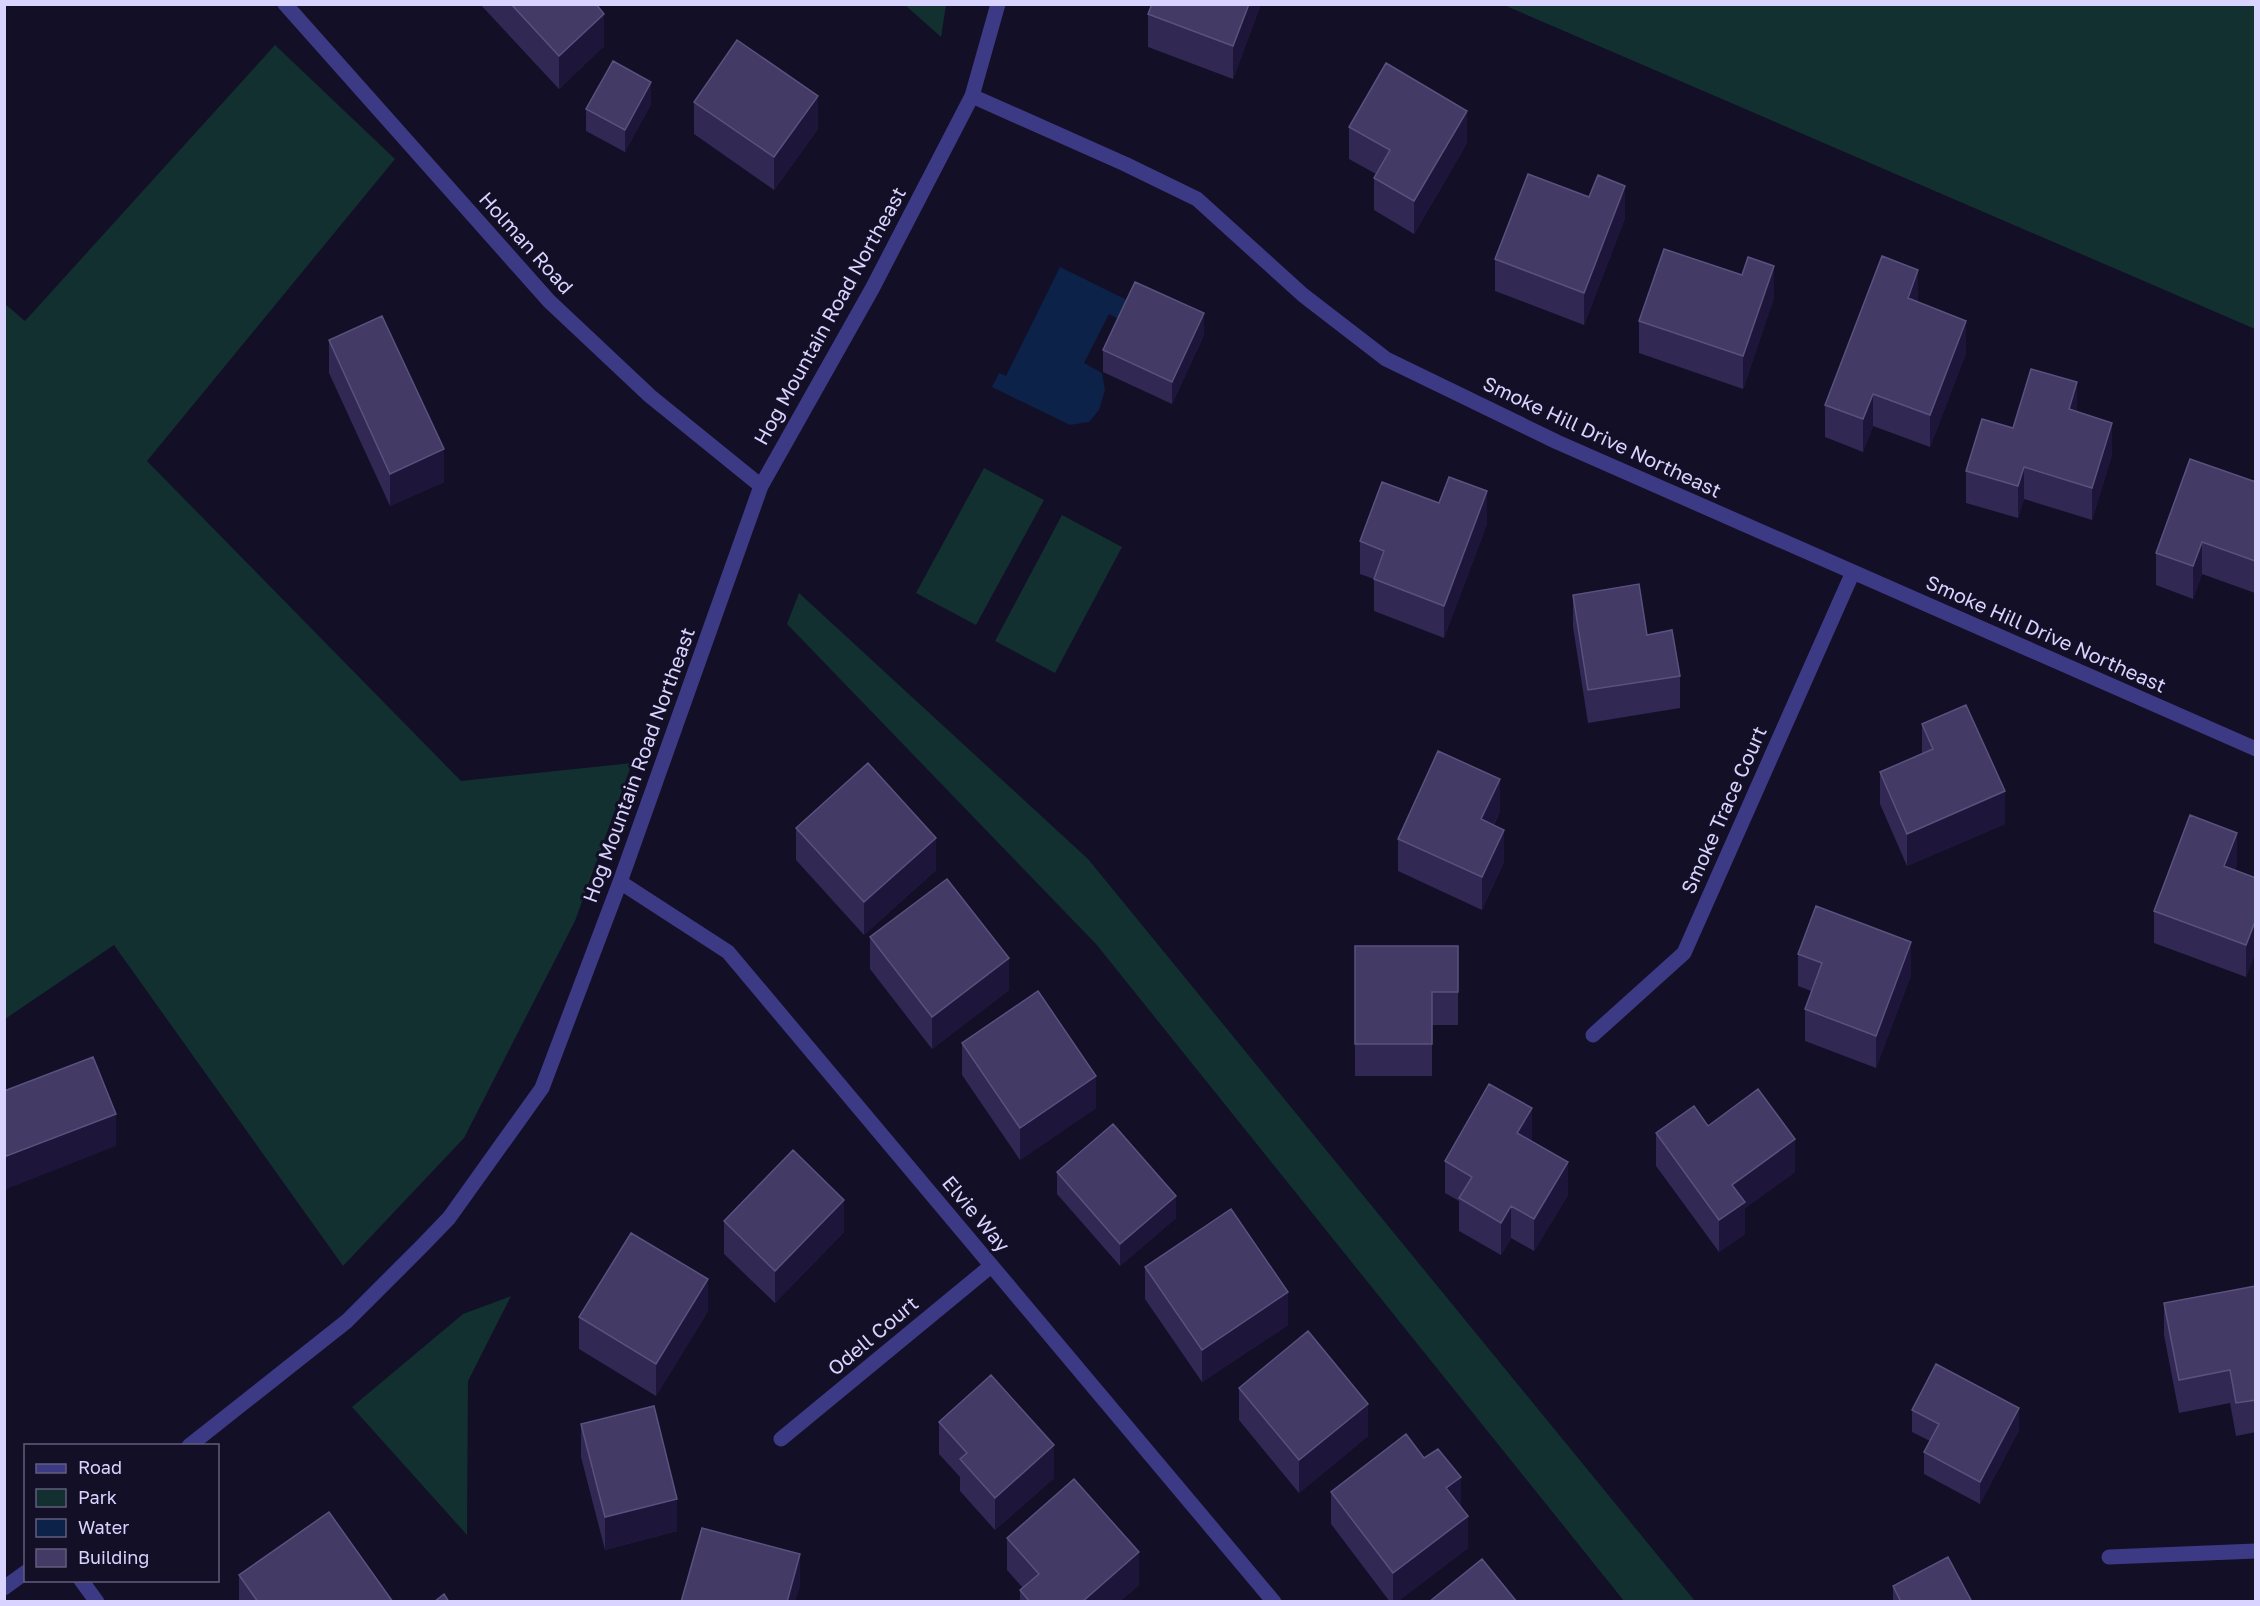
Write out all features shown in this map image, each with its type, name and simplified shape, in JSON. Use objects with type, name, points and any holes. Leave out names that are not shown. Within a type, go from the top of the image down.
[{"type":"street","name":"Holman Road","points":[[285,4],[549,301],[650,396],[761,486]]},
{"type":"street","name":"Hog Mountain Road Northeast","points":[[192,1444],[347,1321],[449,1218],[542,1088],[620,882],[761,486],[872,289],[972,96],[998,4]]},
{"type":"street","name":"Smoke Hill Drive Northeast","points":[[972,96],[1125,164],[1197,200],[1303,295],[1386,359],[1557,442],[2256,749]]},
{"type":"street","name":"Smoke Trace Court","points":[[1593,1035],[1684,953],[1853,572]]},
{"type":"street","name":"Elvie Way","points":[[620,882],[728,952],[1274,1602]]},
{"type":"street","name":"Odell Court","points":[[781,1439],[991,1266]]},
{"type":"street","points":[[2109,1557],[2256,1551]]},
{"type":"street","points":[[4,1588],[24,1573]]},
{"type":"street","points":[[82,1582],[97,1602]]},
{"type":"green space","points":[[905,5],[946,5],[941,37]]},
{"type":"green space","points":[[1504,5],[2255,5],[2255,329]]},
{"type":"green space","points":[[275,45],[395,159],[147,461],[461,781],[632,763],[575,921],[464,1138],[343,1266],[114,945],[5,1019],[5,304],[25,321]]},
{"type":"green space","points":[[984,468],[1044,500],[976,625],[916,593]]},
{"type":"green space","points":[[1062,515],[1122,547],[1055,673],[995,641]]},
{"type":"green space","points":[[799,593],[1088,859],[1695,1601],[1624,1601],[1096,944],[787,624]]},
{"type":"green space","points":[[511,1296],[468,1381],[467,1535],[352,1407],[463,1314]]},
{"type":"water","points":[[1060,267],[1129,301],[1120,320],[1109,314],[1084,363],[1102,373],[1105,390],[1099,410],[1089,422],[1070,425],[992,387],[999,373],[1006,376]]},
{"type":"building","points":[[511,4],[596,4],[604,14],[559,56]]},
{"type":"building","points":[[1152,4],[1249,4],[1233,46],[1148,14]]},
{"type":"building","points":[[737,40],[818,96],[774,157],[694,102]]},
{"type":"building","points":[[613,61],[651,82],[625,130],[586,109]]},
{"type":"building","points":[[1386,63],[1467,111],[1414,201],[1374,178],[1390,150],[1349,127]]},
{"type":"building","points":[[1528,174],[1589,197],[1598,175],[1625,186],[1584,293],[1495,259]]},
{"type":"building","points":[[1664,249],[1742,275],[1748,257],[1774,266],[1743,356],[1639,321]]},
{"type":"building","points":[[1882,256],[1918,270],[1908,298],[1966,321],[1930,415],[1873,394],[1863,419],[1825,405]]},
{"type":"building","points":[[1135,282],[1204,313],[1172,382],[1103,350]]},
{"type":"building","points":[[382,316],[444,449],[390,474],[329,340]]},
{"type":"building","points":[[2031,369],[2077,382],[2069,409],[2112,423],[2092,488],[2024,467],[2018,486],[1966,471],[1982,419],[2013,428]]},
{"type":"building","points":[[2190,459],[2256,482],[2255,561],[2202,542],[2193,566],[2156,553]]},
{"type":"building","points":[[1449,477],[1487,491],[1444,606],[1374,579],[1384,551],[1360,541],[1382,482],[1439,503]]},
{"type":"building","points":[[1639,584],[1647,635],[1672,630],[1680,676],[1588,690],[1573,595]]},
{"type":"building","points":[[1966,705],[2005,791],[1907,834],[1880,772],[1933,749],[1922,724]]},
{"type":"building","points":[[1438,751],[1500,779],[1481,819],[1504,830],[1482,877],[1398,839]]},
{"type":"building","points":[[868,763],[936,838],[864,902],[796,828]]},
{"type":"building","points":[[2190,815],[2237,833],[2224,866],[2256,878],[2256,919],[2246,945],[2154,911]]},
{"type":"building","points":[[947,879],[1009,958],[932,1017],[870,937]]},
{"type":"building","points":[[1816,906],[1911,942],[1876,1036],[1805,1009],[1822,963],[1798,954]]},
{"type":"building","points":[[1355,946],[1458,946],[1458,992],[1432,992],[1432,1044],[1355,1044]]},
{"type":"building","points":[[1038,991],[1096,1076],[1020,1128],[962,1043]]},
{"type":"building","points":[[93,1057],[116,1114],[4,1157],[4,1091]]},
{"type":"building","points":[[1489,1084],[1532,1108],[1517,1133],[1568,1162],[1534,1219],[1511,1206],[1501,1223],[1459,1198],[1472,1177],[1445,1161]]},
{"type":"building","points":[[1758,1089],[1795,1139],[1732,1185],[1745,1202],[1719,1220],[1656,1133],[1694,1106],[1708,1126]]},
{"type":"building","points":[[1113,1124],[1176,1196],[1120,1244],[1057,1172]]},
{"type":"building","points":[[793,1150],[844,1200],[775,1271],[724,1221]]},
{"type":"building","points":[[1231,1209],[1288,1292],[1202,1350],[1145,1267]]},
{"type":"building","points":[[631,1233],[708,1279],[656,1364],[579,1317]]},
{"type":"building","points":[[2256,1286],[2256,1400],[2236,1403],[2230,1370],[2179,1380],[2164,1303]]},
{"type":"building","points":[[1308,1331],[1368,1404],[1299,1460],[1239,1388]]},
{"type":"building","points":[[1936,1364],[2019,1408],[1980,1482],[1924,1452],[1939,1424],[1912,1410]]},
{"type":"building","points":[[991,1375],[1054,1445],[995,1498],[960,1459],[967,1453],[939,1422]]},
{"type":"building","points":[[654,1406],[677,1499],[605,1517],[581,1424]]},
{"type":"building","points":[[1406,1434],[1424,1458],[1438,1449],[1461,1477],[1446,1488],[1468,1516],[1393,1573],[1331,1492]]},
{"type":"building","points":[[1074,1479],[1139,1552],[1082,1602],[1030,1602],[1020,1590],[1039,1574],[1007,1538]]},
{"type":"building","points":[[329,1512],[393,1602],[258,1602],[239,1575]]},
{"type":"building","points":[[702,1528],[800,1554],[787,1602],[681,1602]]},
{"type":"building","points":[[1948,1557],[1972,1602],[1901,1602],[1893,1586]]},
{"type":"building","points":[[1482,1559],[1517,1602],[1429,1602]]},
{"type":"building","points":[[444,1594],[449,1602],[434,1602]]}]
